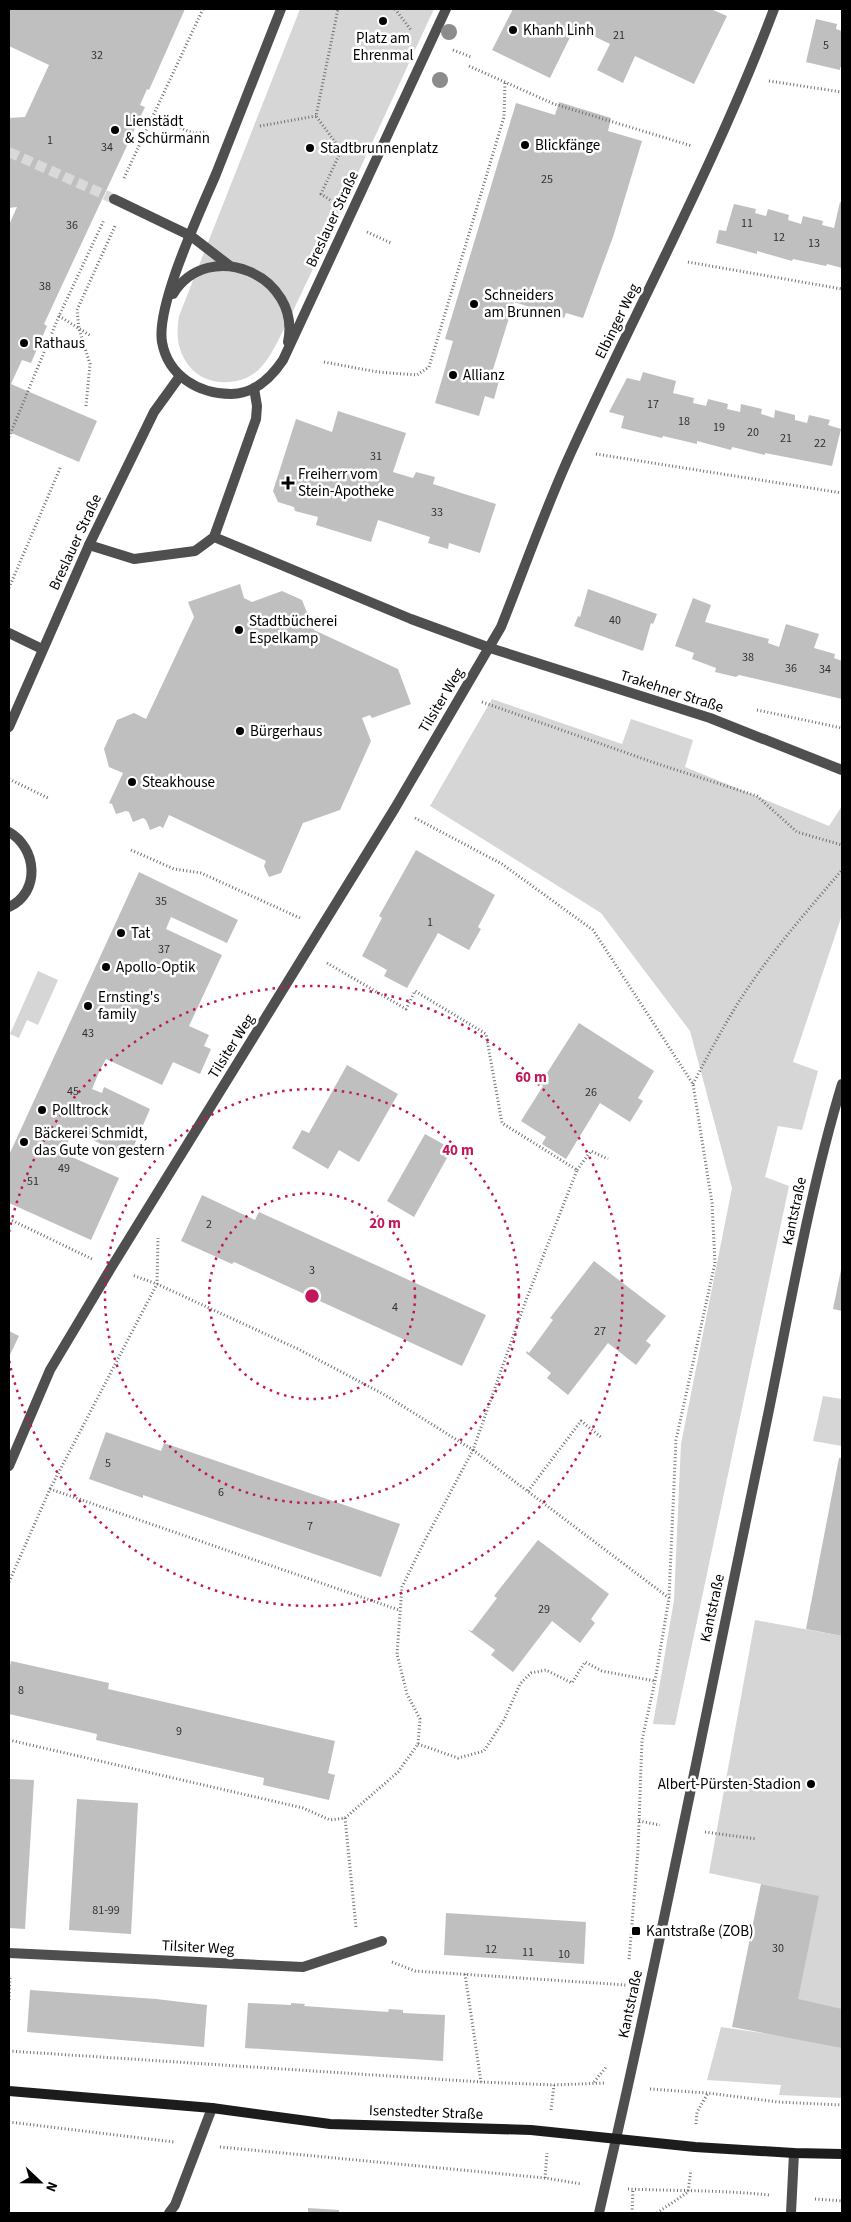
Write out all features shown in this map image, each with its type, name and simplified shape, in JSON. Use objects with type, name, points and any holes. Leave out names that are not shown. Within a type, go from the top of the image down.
[{"type":"street","name":"Breslauer Straße","points":[[281,9],[190,236],[161,323],[162,343],[168,361],[180,376],[197,388],[215,394],[235,394],[254,388],[265,381],[282,360],[446,9]]},
{"type":"street","name":"Elbinger Weg","points":[[490,648],[505,618],[572,450],[748,78],[774,9]]},
{"type":"street","points":[[114,199],[190,236]]},
{"type":"street","name":"Breslauer Straße","points":[[190,236],[230,266]]},
{"type":"street","name":"Breslauer Straße","points":[[166,304],[176,288],[192,275],[210,267],[230,266],[250,271],[268,282],[281,298],[289,318],[289,340],[282,360]]},
{"type":"street","name":"Breslauer Straße","points":[[9,727],[88,545],[154,412],[180,376]]},
{"type":"street","points":[[88,545],[121,556],[148,558],[195,551],[214,537],[256,419],[257,406],[254,388]]},
{"type":"street","name":"Trakehner Straße","points":[[214,537],[410,619],[490,648],[710,718],[842,770]]},
{"type":"street","points":[[9,633],[42,649]]},
{"type":"street","name":"Tilsiter Weg","points":[[9,1466],[50,1370],[148,1207],[395,808],[460,694],[490,648]]},
{"type":"street","points":[[9,832],[16,836],[25,846],[31,858],[32,871],[30,885],[23,896],[9,907]]},
{"type":"street","name":"Kantstraße","points":[[599,2213],[684,1828],[802,1243],[825,1140],[842,1084]]},
{"type":"street","name":"Tilsiter Weg","points":[[9,1953],[303,1967],[382,1941]]},
{"type":"street","name":"Isenstedter Straße","points":[[9,2091],[212,2108],[330,2124],[531,2130],[695,2147],[842,2154]]},
{"type":"street","points":[[169,2213],[175,2205],[212,2108]]},
{"type":"street","points":[[792,2213],[794,2153]]},
{"type":"path","points":[[338,9],[316,116],[335,142],[339,155],[321,194],[351,215]]},
{"type":"path","points":[[469,66],[554,104],[714,152]]},
{"type":"path","points":[[748,78],[842,92]]},
{"type":"path","points":[[324,362],[378,372],[416,376],[429,367],[504,117],[505,82]]},
{"type":"path","points":[[86,406],[90,364],[79,328],[77,310],[125,204]]},
{"type":"path","points":[[664,258],[842,289]]},
{"type":"path","points":[[59,316],[91,336]]},
{"type":"path","points":[[572,450],[842,493]]},
{"type":"path","points":[[9,588],[61,466]]},
{"type":"path","points":[[460,694],[658,764],[757,796],[797,832],[842,845]]},
{"type":"path","points":[[9,779],[48,798]]},
{"type":"path","points":[[395,808],[502,864],[593,930],[693,1084],[712,1203],[715,1263],[676,1440],[669,1598],[655,1681],[642,1740],[634,1920],[628,1967]]},
{"type":"path","points":[[130,850],[174,869],[201,873],[321,928]]},
{"type":"path","points":[[693,1084],[741,998],[791,930],[842,870]]},
{"type":"path","points":[[307,951],[406,1009],[415,991],[486,1034],[502,1123],[577,1170]]},
{"type":"path","points":[[9,1740],[303,1808],[330,1820],[345,1818],[398,1772],[418,1744],[420,1719],[407,1694],[397,1654],[402,1586],[473,1450],[526,1300],[577,1170],[591,1151],[608,1159]]},
{"type":"path","points":[[9,1582],[50,1489],[157,1284],[158,1231],[148,1207]]},
{"type":"path","points":[[9,1219],[111,1268],[157,1284],[298,1349],[384,1395],[473,1450],[669,1598]]},
{"type":"path","points":[[528,1491],[582,1420],[602,1438]]},
{"type":"path","points":[[50,1489],[399,1610]]},
{"type":"path","points":[[418,1744],[458,1758],[484,1751],[504,1720],[520,1684],[531,1672],[546,1670],[572,1683],[585,1662],[602,1671],[655,1681]]},
{"type":"path","points":[[345,1818],[358,1949],[416,1971],[626,1985]]},
{"type":"path","points":[[465,1974],[480,2082]]},
{"type":"path","points":[[624,1995],[628,1976]]},
{"type":"path","points":[[9,2051],[480,2082],[554,2085],[594,2082],[778,2102],[842,2105]]},
{"type":"path","points":[[594,2082],[610,2062]]},
{"type":"path","points":[[9,2122],[199,2145],[545,2178],[606,2188],[688,2192],[719,2190],[842,2201]]},
{"type":"path","points":[[632,2213],[633,2189]]},
{"type":"shaded area","points":[[300,9],[434,9],[323,248],[272,352],[266,362],[255,373],[246,378],[226,382],[215,381],[196,373],[185,360],[178,342],[179,316]]},
{"type":"shaded area","points":[[492,699],[622,744],[631,719],[693,740],[685,767],[829,826],[842,806],[842,915],[793,1062],[818,1071],[802,1130],[778,1126],[765,1177],[789,1186],[675,1725],[653,1724],[674,1600],[681,1444],[732,1188],[690,1031],[601,913],[430,806]]},
{"type":"shaded area","points":[[38,971],[58,980],[38,1025],[27,1020],[19,1038],[10,1034]]},
{"type":"shaded area","points":[[823,1396],[842,1399],[842,1446],[813,1441]]},
{"type":"shaded area","points":[[755,1620],[842,1636],[842,2098],[779,2095],[781,2085],[707,2080],[721,2027],[790,2037],[817,1896],[709,1873]]},
{"type":"building","points":[[9,9],[185,9],[149,90],[147,89],[140,105],[145,107],[44,324],[47,326],[31,363],[22,360],[11,384],[97,421],[79,462],[9,432],[9,225],[17,207],[9,208],[9,118],[25,117],[49,65],[9,46]]},
{"type":"building","points":[[513,9],[711,9],[727,16],[694,84],[635,56],[623,83],[597,70],[610,44],[575,27],[550,78],[492,50]]},
{"type":"building","points":[[816,19],[837,24],[836,29],[842,31],[842,68],[840,67],[840,70],[806,62]]},
{"type":"building","points":[[559,102],[611,118],[608,131],[642,141],[613,237],[583,318],[566,313],[564,318],[514,302],[490,379],[499,381],[494,399],[485,396],[479,416],[435,403],[453,341],[445,339],[516,103],[555,115]]},
{"type":"building","points":[[840,202],[842,203],[842,268],[793,259],[792,261],[757,251],[757,254],[716,243],[719,230],[726,231],[734,204],[756,209],[755,213],[766,216],[768,209],[789,215],[788,220],[801,224],[803,216],[823,221],[822,225],[834,228]]},
{"type":"building","points":[[643,372],[676,381],[673,393],[694,398],[693,403],[706,406],[708,399],[728,404],[727,409],[740,412],[741,404],[762,409],[761,414],[774,418],[775,410],[795,415],[795,420],[807,423],[809,415],[830,420],[828,425],[841,429],[832,466],[765,453],[765,455],[732,447],[731,450],[697,441],[697,444],[663,436],[662,438],[621,428],[624,416],[609,412],[627,378],[640,381]]},
{"type":"building","points":[[338,411],[406,433],[393,472],[413,478],[416,472],[435,477],[433,484],[496,504],[480,553],[449,543],[448,549],[428,543],[430,537],[378,520],[371,542],[316,525],[318,517],[295,511],[294,507],[278,502],[273,491],[296,419],[332,432]]},
{"type":"building","name":"Bürgerhaus","points":[[240,584],[244,598],[252,602],[282,591],[302,600],[314,630],[398,669],[411,704],[372,718],[370,715],[362,718],[371,741],[340,810],[303,823],[281,873],[269,877],[264,866],[266,861],[169,815],[163,828],[160,826],[150,830],[146,820],[143,818],[133,822],[129,812],[116,814],[112,804],[109,803],[123,773],[109,767],[104,749],[117,720],[134,713],[146,719],[194,617],[188,602]]},
{"type":"building","points":[[588,589],[657,614],[653,624],[651,623],[643,651],[574,626],[578,616],[580,617]]},
{"type":"building","points":[[693,598],[711,605],[705,622],[769,639],[768,643],[779,647],[786,624],[819,634],[814,648],[835,654],[834,658],[842,661],[842,699],[739,675],[736,677],[715,672],[716,668],[692,659],[694,653],[675,646]]},
{"type":"building","points":[[416,850],[495,895],[478,927],[481,929],[469,950],[438,933],[407,988],[384,976],[387,970],[362,956],[382,918],[379,916]]},
{"type":"building","points":[[139,872],[238,920],[227,943],[171,917],[166,929],[222,955],[189,1026],[209,1035],[204,1046],[211,1049],[200,1074],[173,1062],[162,1085],[106,1059],[100,1070],[92,1089],[102,1093],[104,1087],[150,1109],[129,1157],[73,1131],[63,1153],[119,1178],[91,1240],[9,1203],[9,1155]]},
{"type":"building","points":[[579,1023],[654,1071],[638,1098],[643,1101],[630,1122],[600,1103],[566,1159],[542,1144],[546,1137],[521,1121],[543,1086],[540,1084]]},
{"type":"building","points":[[347,1065],[398,1094],[359,1162],[339,1150],[328,1169],[292,1148],[302,1130],[309,1133]]},
{"type":"building","points":[[425,1134],[452,1149],[414,1217],[387,1201]]},
{"type":"building","points":[[202,1195],[255,1220],[259,1212],[486,1315],[462,1366],[234,1262],[232,1264],[181,1241]]},
{"type":"building","points":[[594,1261],[666,1316],[646,1341],[651,1345],[636,1365],[608,1343],[568,1395],[547,1378],[551,1373],[526,1353],[527,1351],[529,1353],[553,1320],[550,1318]]},
{"type":"building","points":[[842,1270],[842,1311],[833,1309]]},
{"type":"building","points":[[9,1331],[19,1336],[9,1357]]},
{"type":"building","points":[[106,1432],[161,1451],[164,1443],[400,1524],[381,1577],[143,1495],[143,1498],[89,1479]]},
{"type":"building","points":[[839,1458],[842,1458],[842,1636],[806,1629]]},
{"type":"building","points":[[538,1540],[609,1594],[591,1619],[595,1623],[580,1643],[552,1621],[513,1672],[491,1655],[495,1650],[468,1630],[472,1631],[497,1598],[494,1596]]},
{"type":"building","points":[[11,1661],[109,1683],[108,1689],[335,1741],[328,1773],[335,1775],[329,1800],[263,1785],[264,1778],[96,1740],[97,1734],[9,1714],[9,1671]]},
{"type":"building","points":[[9,1779],[34,1780],[25,1929],[9,1928]]},
{"type":"building","points":[[77,1799],[138,1803],[131,1934],[69,1930]]},
{"type":"building","points":[[761,1884],[819,1896],[798,1999],[842,2009],[842,2048],[732,2027]]},
{"type":"building","points":[[446,1913],[586,1922],[584,1964],[444,1955]]},
{"type":"building","points":[[30,1990],[156,1999],[207,2005],[204,2047],[27,2032]]},
{"type":"building","points":[[248,2003],[291,2005],[291,2003],[305,2004],[304,2006],[388,2012],[389,2009],[403,2010],[403,2013],[445,2015],[443,2061],[245,2048]]},
{"type":"building","points":[[308,2208],[339,2210],[339,2213],[308,2213]]},
{"type":"tunnel","points":[[9,152],[114,199]]},
{"type":"place","name":"Platz am Ehrenmal","points":[[383,21]]},
{"type":"place","name":"Khanh Linh","points":[[513,30]]},
{"type":"place","name":"Lienstädt & Schürmann","points":[[115,130]]},
{"type":"place","name":"Blickfänge","points":[[525,145]]},
{"type":"place","name":"Stadtbrunnenplatz","points":[[310,148]]},
{"type":"place","name":"Schneiders am Brunnen","points":[[474,304]]},
{"type":"place","name":"Rathaus","points":[[24,343]]},
{"type":"place","name":"Allianz","points":[[453,375]]},
{"type":"place","name":"Freiherr vom Stein-Apotheke","points":[[288,483]]},
{"type":"place","name":"Stadtbücherei Espelkamp","points":[[239,630]]},
{"type":"place","name":"Bürgerhaus","points":[[240,731]]},
{"type":"place","name":"Steakhouse","points":[[132,782]]},
{"type":"place","name":"Tat","points":[[121,933]]},
{"type":"place","name":"Apollo-Optik","points":[[106,967]]},
{"type":"place","name":"Ernsting's family","points":[[88,1006]]},
{"type":"place","name":"Polltrock","points":[[42,1110]]},
{"type":"place","name":"Bäckerei Schmidt, das Gute von gestern","points":[[24,1142]]},
{"type":"place","name":"Albert-Pürsten-Stadion","points":[[811,1784]]},
{"type":"place","name":"Kantstraße (ZOB)","points":[[636,1931]]}]
